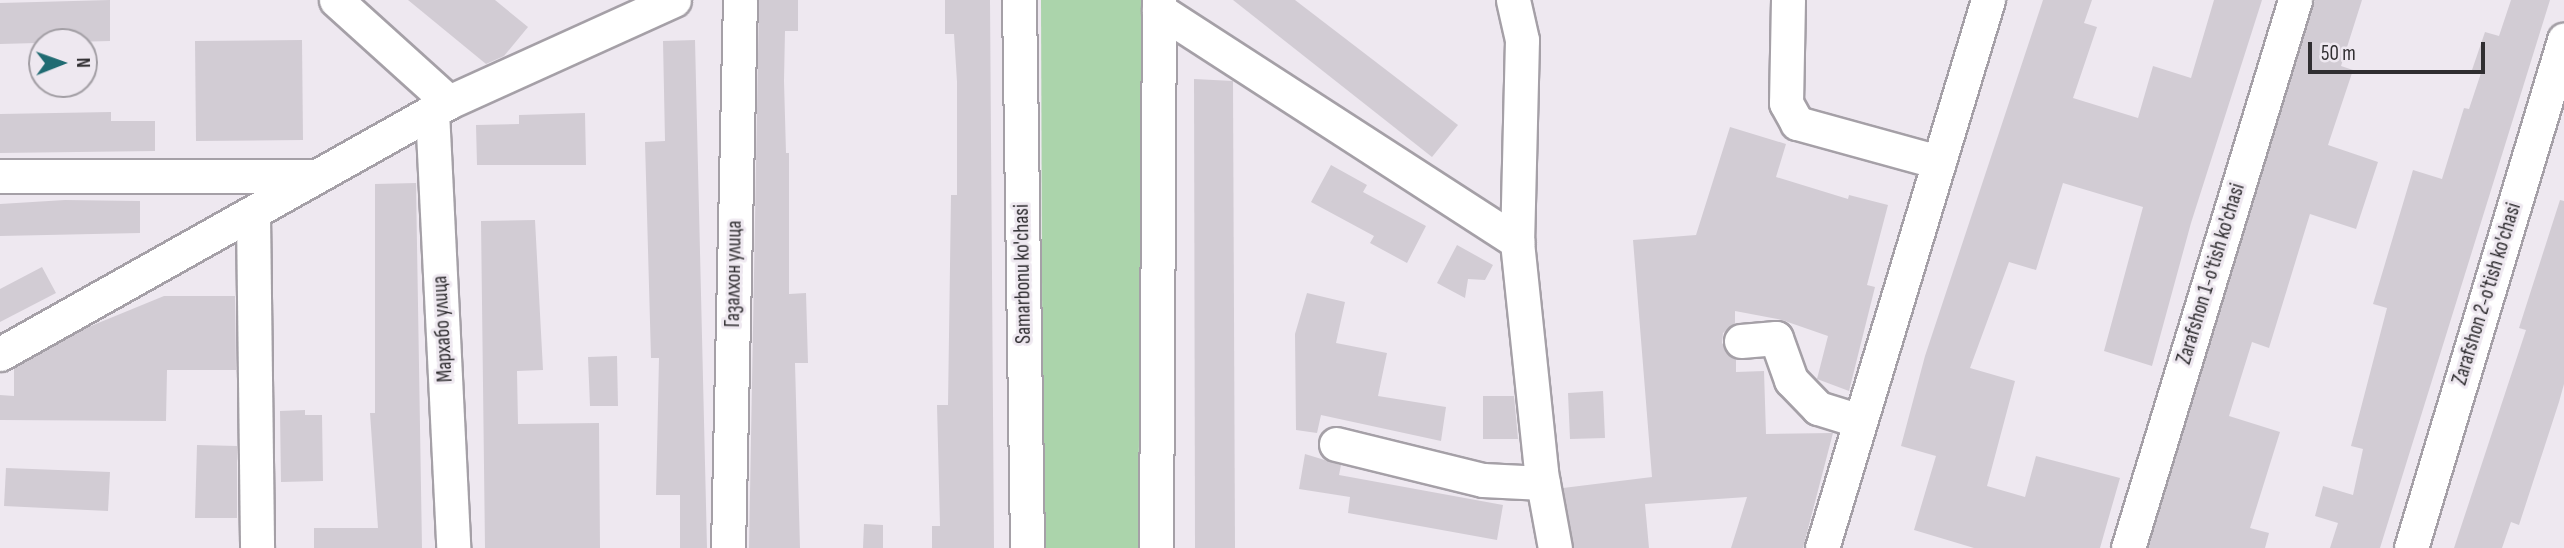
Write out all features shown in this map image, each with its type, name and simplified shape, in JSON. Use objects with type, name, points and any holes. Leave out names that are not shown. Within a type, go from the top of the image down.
[{"type":"street","points":[[336,0],[440,106]]},
{"type":"street","points":[[0,354],[253,215],[440,106],[674,0]]},
{"type":"street","name":"Газалхон улица","points":[[728,548],[740,0]]},
{"type":"street","name":"Samarbonu ko'chasi","points":[[1019,0],[1027,548]]},
{"type":"street","points":[[1513,0],[1522,40],[1517,242],[1543,483],[1555,548]]},
{"type":"street","points":[[1788,0],[1786,103],[1797,123],[1939,162]]},
{"type":"street","points":[[1822,548],[1988,0]]},
{"type":"street","name":"Zarafshon 1-o'tish ko'chasi","points":[[2128,548],[2295,0]]},
{"type":"street","points":[[1159,5],[1517,242]]},
{"type":"street","points":[[1156,548],[1159,5]]},
{"type":"street","name":"Zarafshon 2-o'tish ko'chasi","points":[[2411,548],[2564,40]]},
{"type":"street","name":"Мархабо улица","points":[[440,106],[453,548]]},
{"type":"street","points":[[0,176],[316,176]]},
{"type":"street","points":[[253,215],[257,548]]},
{"type":"street","points":[[1741,341],[1776,338],[1791,380],[1818,408],[1860,421]]},
{"type":"street","points":[[1336,444],[1483,480],[1543,483]]},
{"type":"green space","points":[[1041,0],[1143,0],[1138,548],[1043,548]]},
{"type":"building","points":[[110,0],[110,41],[98,41],[98,28],[28,28],[28,43],[0,44],[0,3]]},
{"type":"building","points":[[408,0],[495,0],[528,27],[504,56],[486,64]]},
{"type":"building","points":[[759,0],[798,0],[798,31],[785,31],[784,81],[786,153],[789,153],[789,294],[806,293],[808,363],[795,363],[800,548],[749,548]]},
{"type":"building","points":[[945,0],[990,0],[994,548],[932,548],[932,526],[940,526],[937,405],[948,405],[951,195],[957,195],[957,82],[954,34],[945,34]]},
{"type":"building","points":[[1233,0],[1295,0],[1458,125],[1432,157]]},
{"type":"building","points":[[2043,0],[2092,0],[2084,23],[2097,27],[2073,98],[2138,118],[2153,66],[2191,78],[2214,0],[2262,0],[2191,223],[2152,366],[2104,351],[2143,207],[2063,183],[2036,270],[2009,262],[1970,368],[2015,381],[1987,486],[2025,497],[2036,456],[2120,478],[2100,548],[1974,548],[1914,530],[1936,456],[1901,446],[1925,356]]},
{"type":"building","points":[[2315,0],[2362,0],[2341,66],[2353,70],[2328,145],[2378,162],[2356,229],[2310,214],[2269,348],[2252,342],[2229,416],[2280,432],[2250,528],[2269,533],[2265,548],[2148,548]]},
{"type":"building","points":[[2511,0],[2550,0],[2380,548],[2330,548],[2338,523],[2315,516],[2323,486],[2353,495],[2363,449],[2351,446],[2387,308],[2373,304],[2413,170],[2442,179],[2464,108],[2469,109],[2481,73],[2472,70],[2485,32],[2499,36]]},
{"type":"building","points":[[302,40],[303,140],[196,141],[195,41]]},
{"type":"building","points":[[695,40],[707,548],[680,548],[680,495],[656,495],[659,358],[651,358],[645,142],[665,141],[663,41]]},
{"type":"building","points":[[1194,79],[1233,81],[1235,548],[1195,548]]},
{"type":"building","points":[[111,112],[111,121],[155,121],[155,151],[0,153],[0,114]]},
{"type":"building","points":[[585,113],[586,165],[477,165],[476,125],[519,124],[519,115]]},
{"type":"building","points":[[1730,127],[1786,144],[1776,177],[1848,199],[1849,195],[1888,205],[1867,285],[1875,287],[1849,391],[1817,379],[1828,336],[1782,320],[1735,311],[1735,323],[1723,333],[1722,343],[1736,359],[1736,372],[1764,371],[1766,434],[1833,433],[1803,548],[1731,548],[1747,497],[1645,504],[1649,548],[1574,548],[1563,488],[1652,477],[1633,240],[1696,235]]},
{"type":"building","points":[[1331,165],[1367,185],[1363,192],[1426,226],[1407,263],[1370,243],[1374,236],[1311,202]]},
{"type":"building","points":[[416,183],[422,548],[314,548],[314,528],[378,528],[370,413],[375,413],[375,184]]},
{"type":"building","points":[[65,200],[140,201],[140,233],[0,236],[0,204]]},
{"type":"building","points":[[2560,200],[2564,201],[2564,384],[2559,402],[2519,525],[2511,522],[2502,548],[2454,548],[2526,330],[2519,328]]},
{"type":"building","points":[[535,220],[543,370],[517,371],[518,424],[599,423],[600,548],[485,548],[481,221]]},
{"type":"building","points":[[1457,245],[1493,265],[1485,280],[1468,279],[1465,298],[1437,283]]},
{"type":"building","points":[[42,267],[56,293],[0,322],[0,289]]},
{"type":"building","points":[[1307,293],[1345,302],[1336,343],[1387,353],[1378,396],[1446,407],[1441,441],[1321,415],[1317,433],[1296,430],[1295,334]]},
{"type":"building","points":[[164,296],[235,296],[236,370],[167,370],[166,421],[0,420],[0,395],[14,396],[14,368],[86,328]]},
{"type":"building","points":[[617,356],[618,406],[590,406],[588,357]]},
{"type":"building","points":[[1603,391],[1605,438],[1570,439],[1568,393]]},
{"type":"building","points":[[1483,396],[1514,396],[1518,439],[1483,439]]},
{"type":"building","points":[[305,410],[305,415],[322,415],[323,481],[281,482],[280,411]]},
{"type":"building","points":[[197,445],[237,446],[237,518],[195,518]]},
{"type":"building","points":[[1305,454],[1341,465],[1339,475],[1503,505],[1497,540],[1348,513],[1350,497],[1299,489]]},
{"type":"building","points":[[6,468],[110,472],[108,511],[4,506]]},
{"type":"building","points":[[864,524],[883,525],[883,548],[863,548]]}]
